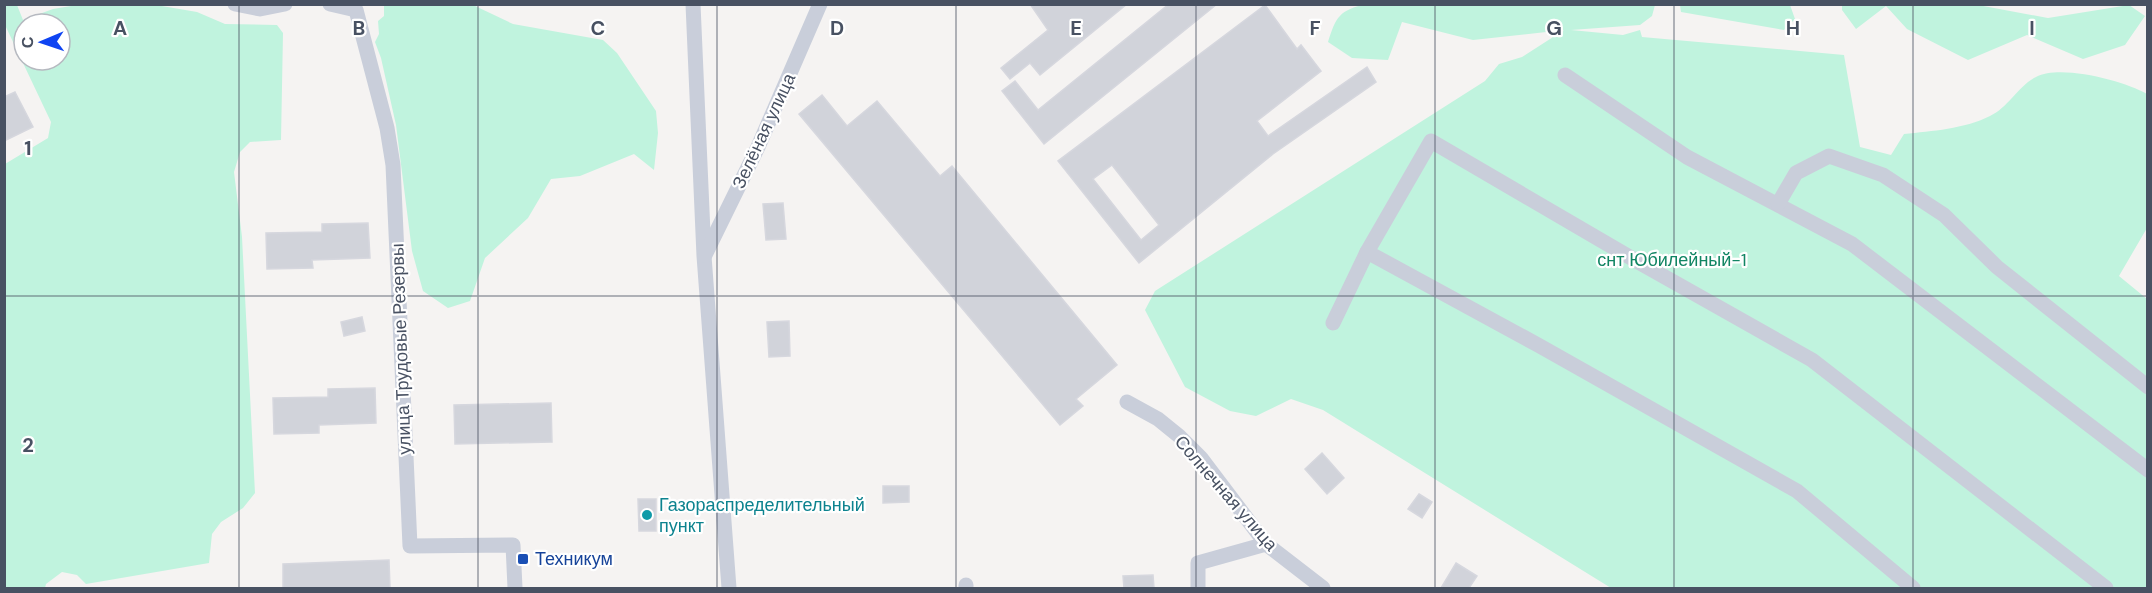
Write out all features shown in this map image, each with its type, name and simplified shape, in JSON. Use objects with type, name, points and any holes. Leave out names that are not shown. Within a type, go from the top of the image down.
[{"type":"street","points":[[235,4],[260,9],[285,4]]},
{"type":"street","name":"улица Трудовые Резервы","points":[[330,4],[356,10],[387,128],[394,174],[410,546],[513,544],[515,588]]},
{"type":"street","points":[[693,4],[704,256],[729,588]]},
{"type":"street","name":"Зелёная улица","points":[[704,256],[758,147],[820,4]]},
{"type":"street","points":[[1565,75],[1687,157],[1852,244],[2148,470]]},
{"type":"street","points":[[1333,323],[1367,252],[1431,141],[1812,360],[2106,588]]},
{"type":"street","points":[[1778,204],[1796,173],[1829,156],[1883,175],[1944,215],[1997,267],[2148,387]]},
{"type":"street","points":[[1367,252],[1528,339],[1797,491],[1913,588]]},
{"type":"street","name":"Солнечная улица","points":[[1127,402],[1169,427],[1201,458],[1266,544],[1323,588]]},
{"type":"street","points":[[1198,588],[1198,563],[1266,544]]},
{"type":"green space","name":"снт Юбилейный-1","points":[[1367,4],[1655,5],[1652,16],[1640,25],[1571,30],[1623,35],[1640,30],[1642,37],[1844,55],[1860,147],[1891,155],[1904,134],[1948,129],[1980,120],[2002,108],[2030,81],[2047,73],[2076,73],[2108,79],[2147,94],[2147,228],[2119,276],[2147,299],[2147,588],[1611,588],[1323,410],[1291,399],[1256,416],[1230,411],[1185,387],[1145,310],[1155,291],[1485,81],[1499,64],[1522,57],[1564,30],[1473,40],[1402,22],[1388,60],[1352,58],[1328,42],[1336,21],[1344,12]]},
{"type":"green space","points":[[5,5],[17,5],[20,12],[12,12],[12,40],[5,25]]},
{"type":"green space","points":[[77,5],[156,5],[197,12],[225,24],[277,25],[283,33],[281,140],[250,142],[240,152],[234,172],[242,237],[255,493],[243,508],[221,522],[212,534],[209,563],[86,584],[77,575],[62,572],[46,584],[45,588],[5,588],[5,164],[48,138],[51,122],[27,72],[72,72],[72,12],[45,12]]},
{"type":"green space","points":[[384,5],[473,5],[513,24],[603,40],[617,53],[656,111],[658,133],[654,170],[634,154],[580,176],[551,179],[528,218],[485,258],[470,301],[448,308],[423,291],[412,251],[396,125],[381,58],[375,42],[379,34],[378,21],[384,16]]},
{"type":"green space","points":[[1680,5],[1790,5],[1795,19],[1784,30],[1681,12]]},
{"type":"green space","points":[[1842,5],[1978,5],[2048,18],[2129,5],[2145,16],[2125,45],[2083,59],[2027,35],[1968,60],[1907,29],[1886,6],[1856,29],[1842,10]]},
{"type":"building","points":[[1030,4],[1127,4],[1040,75],[1030,63],[1010,79],[1001,68],[1048,30]]},
{"type":"building","points":[[1169,4],[1217,4],[1044,144],[1002,91],[1015,81],[1038,110]]},
{"type":"building","points":[[1265,5],[1297,49],[1301,45],[1321,71],[1257,121],[1268,136],[1367,67],[1376,82],[1273,154],[1139,263],[1058,161]],"holes":[[[1112,165],[1159,225],[1141,240],[1093,179]]]},
{"type":"building","points":[[15,92],[33,127],[4,141],[4,97]]},
{"type":"building","points":[[822,95],[847,126],[877,101],[940,176],[952,166],[1117,365],[1076,399],[1083,406],[1060,425],[799,114]]},
{"type":"building","points":[[783,203],[786,239],[766,240],[763,204]]},
{"type":"building","points":[[368,223],[370,258],[312,260],[313,268],[267,269],[266,233],[322,232],[322,224]]},
{"type":"building","points":[[362,317],[365,331],[344,336],[341,322]]},
{"type":"building","points":[[789,321],[790,356],[769,357],[767,322]]},
{"type":"building","points":[[375,388],[376,423],[319,425],[319,433],[274,434],[273,398],[328,397],[328,389]]},
{"type":"building","points":[[551,403],[552,442],[455,444],[454,405]]},
{"type":"building","points":[[1322,453],[1344,478],[1327,494],[1305,469]]},
{"type":"building","points":[[883,486],[909,486],[909,502],[883,503]]},
{"type":"building","points":[[1419,494],[1432,502],[1422,518],[1408,509]]},
{"type":"building","name":"Газораспределительный пункт","points":[[638,499],[656,499],[656,531],[639,531]]},
{"type":"building","points":[[389,560],[390,588],[283,588],[283,564]]},
{"type":"building","points":[[1456,563],[1477,576],[1469,588],[1441,588]]},
{"type":"building","points":[[1153,575],[1154,588],[1124,588],[1123,576]]},
{"type":"place","name":"Газораспределительный пункт","points":[[647,515]]},
{"type":"place","name":"Техникум","points":[[523,559]]}]
